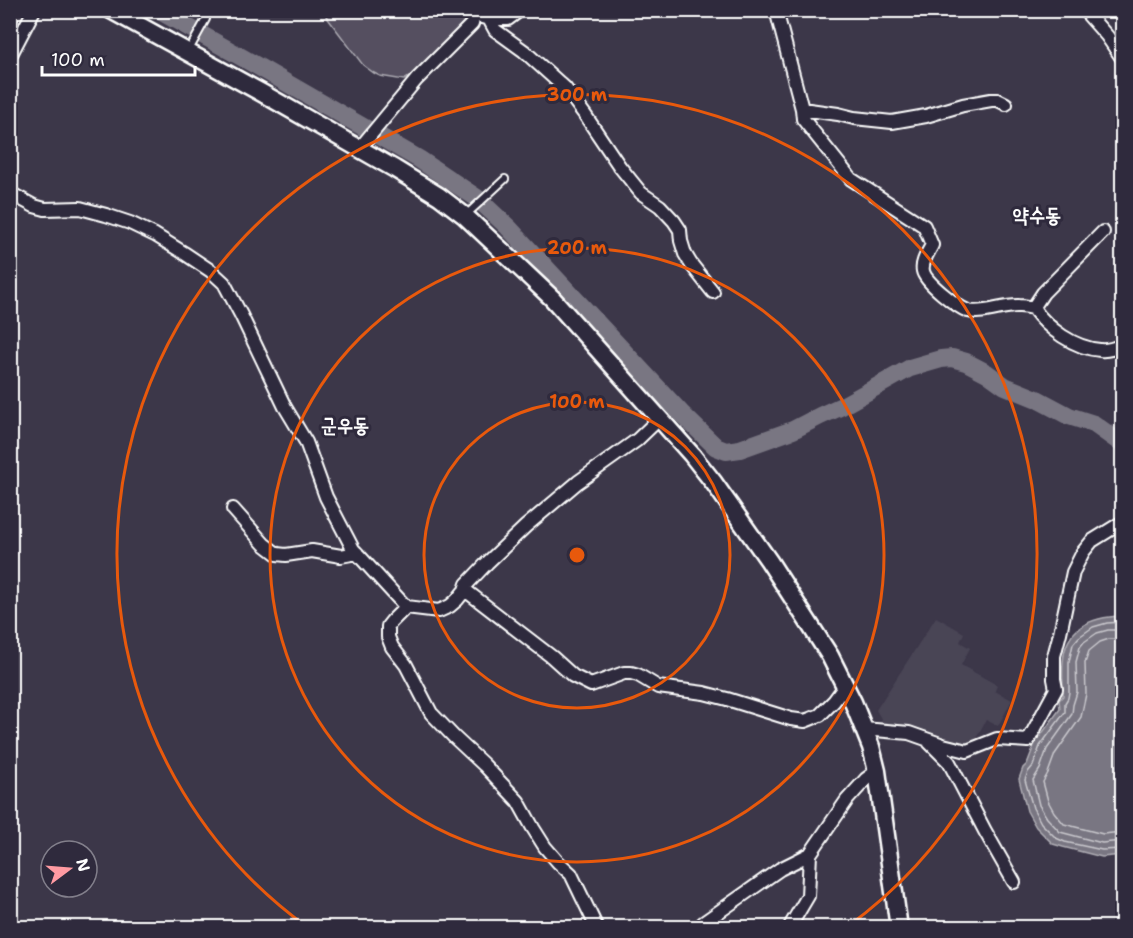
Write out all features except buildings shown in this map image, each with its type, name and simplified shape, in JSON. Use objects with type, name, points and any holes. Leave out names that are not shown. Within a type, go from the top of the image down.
[{"type":"street","points":[[10,56],[34,10]]},
{"type":"street","points":[[111,10],[191,46],[262,93],[362,144],[439,196],[469,213],[552,298],[660,418],[714,483],[769,561],[825,648],[854,702],[871,747],[877,771],[899,927]]},
{"type":"street","points":[[362,144],[417,79],[472,24],[475,13],[489,19],[508,19],[520,10]]},
{"type":"street","points":[[776,10],[803,119],[851,178],[924,226],[932,245],[922,263],[927,279],[942,293],[968,311],[1020,305],[1033,308],[1052,328],[1067,339],[1086,347],[1101,350],[1113,349],[1122,345]]},
{"type":"street","points":[[1084,10],[1107,36],[1122,58]]},
{"type":"street","points":[[489,19],[495,30],[524,51],[565,88],[641,193],[660,206],[674,221],[680,230],[685,254],[713,291]]},
{"type":"street","points":[[802,109],[892,122],[991,100],[998,100],[1006,104]]},
{"type":"street","points":[[10,193],[34,206],[45,209],[80,208],[130,223],[184,253],[211,271],[224,284],[285,407],[306,442],[326,497],[353,549],[406,607],[439,611],[450,606],[465,590],[467,584],[526,526],[578,482],[637,440],[660,418]]},
{"type":"street","points":[[1033,308],[1043,294],[1103,232]]},
{"type":"street","points":[[233,509],[264,544],[277,554],[312,551],[341,556],[357,553]]},
{"type":"street","points":[[864,729],[909,733],[967,751],[997,739],[1028,741],[1056,689],[1054,656],[1073,572],[1083,552],[1092,541],[1121,523]]},
{"type":"street","points":[[465,590],[573,676],[591,685],[624,673],[631,673],[658,687],[712,695],[791,719],[805,721],[820,715],[845,686]]},
{"type":"street","points":[[406,607],[388,626],[388,638],[406,665],[431,713],[518,801],[545,846],[571,874],[597,927]]},
{"type":"street","points":[[926,739],[949,762],[1014,882]]},
{"type":"street","points":[[703,923],[780,869],[810,854],[847,800],[866,779],[877,771]]},
{"type":"street","points":[[789,927],[808,896],[810,854]]},
{"type":"lane","points":[[191,46],[206,19]]},
{"type":"lane","points":[[469,213],[505,179]]},
{"type":"shaded area","points":[[333,10],[468,11],[465,20],[451,37],[416,73],[404,80],[380,76],[363,65],[326,16]]},
{"type":"shaded area","points":[[936,617],[964,633],[960,642],[970,648],[961,665],[997,685],[995,691],[1012,700],[998,726],[986,720],[972,746],[965,749],[884,724],[876,710]]},
{"type":"water","points":[[1122,616],[1122,855],[1102,857],[1053,844],[1036,827],[1027,811],[1019,779],[1035,743],[1060,709],[1059,700],[1063,696],[1065,651],[1074,633],[1090,622]]},
{"type":"waterway","points":[[158,10],[419,159],[477,198],[508,227],[681,413],[716,447],[726,451],[740,449],[793,430],[910,368],[952,358],[966,362],[1005,386],[1037,399],[1069,416],[1094,424],[1122,444]]},
{"type":"district","name":"약수동","points":[[1037,215]]},
{"type":"district","name":"군우동","points":[[345,425]]}]
